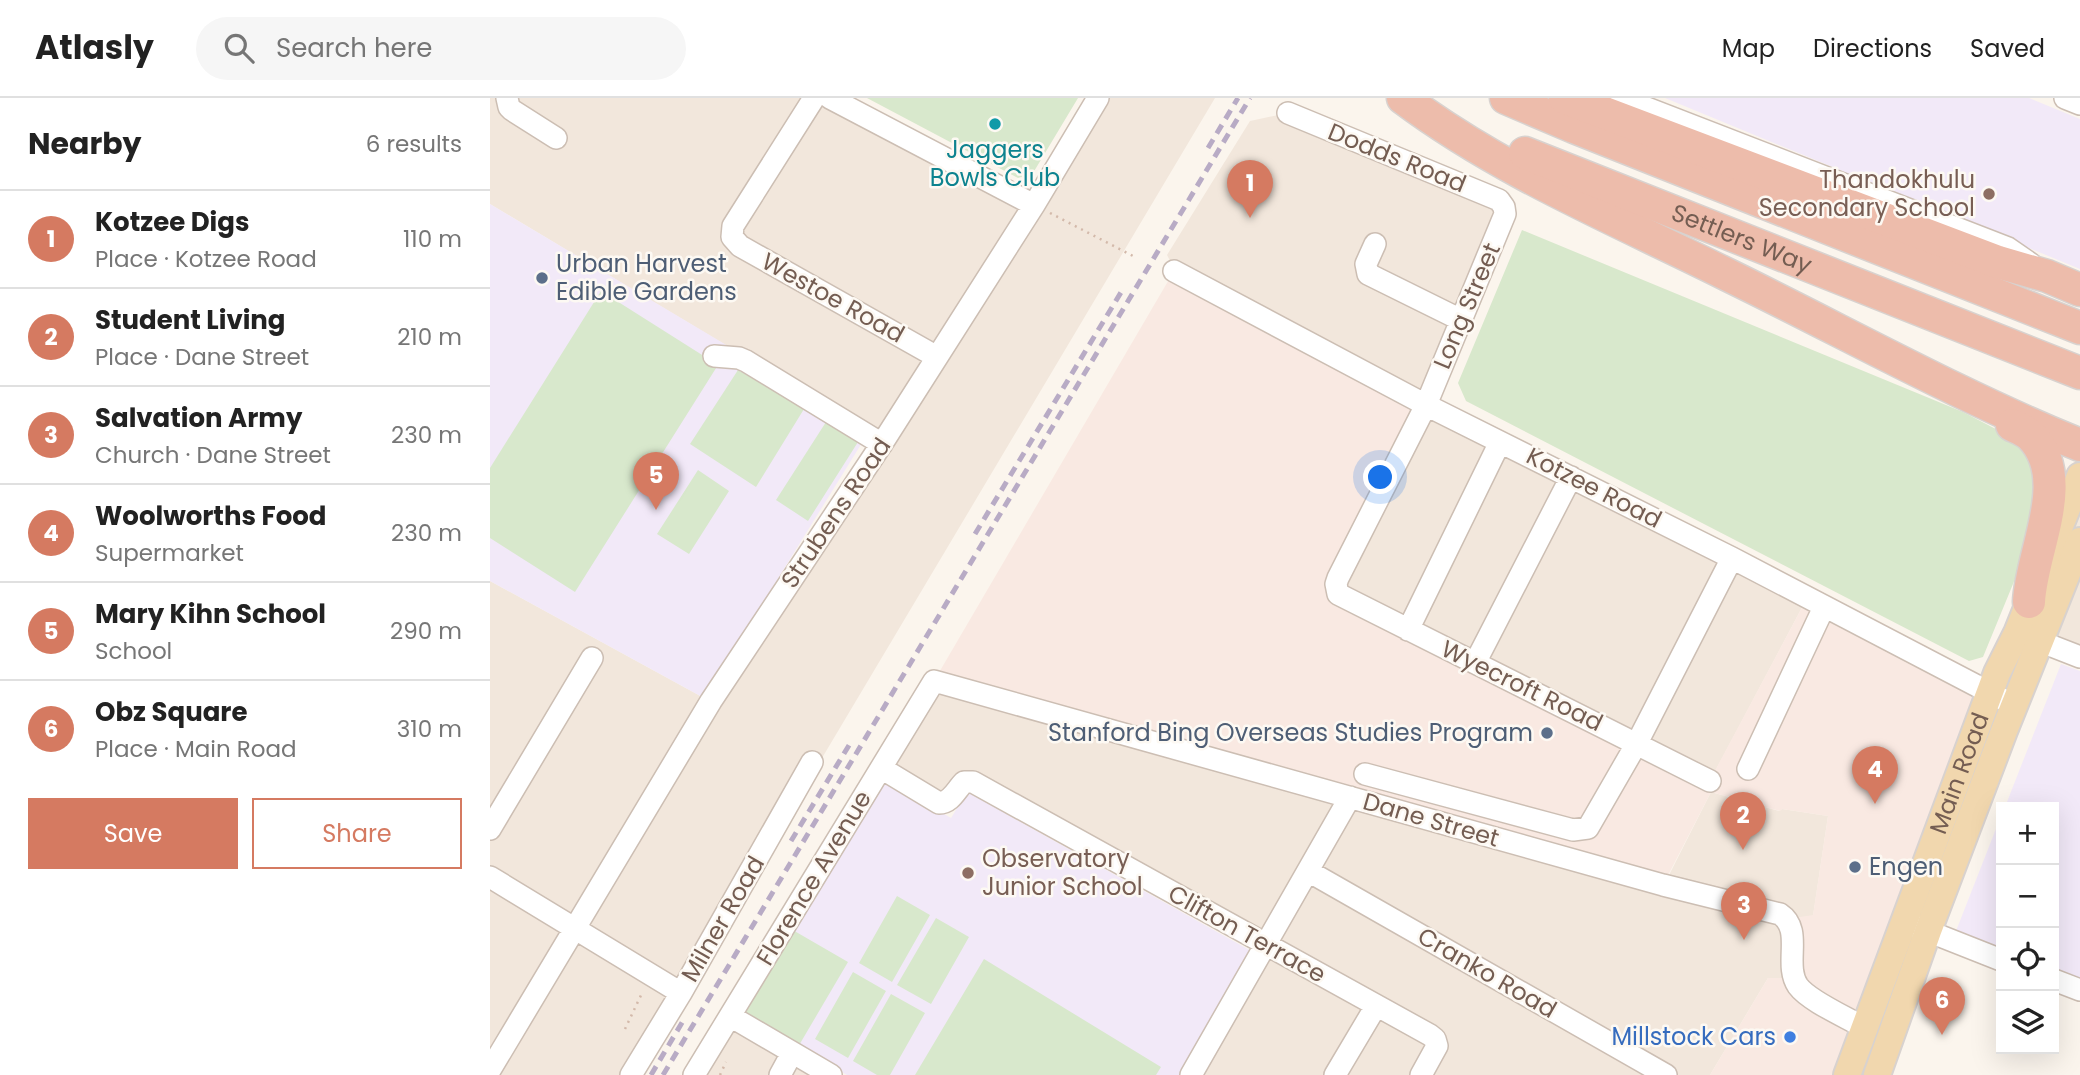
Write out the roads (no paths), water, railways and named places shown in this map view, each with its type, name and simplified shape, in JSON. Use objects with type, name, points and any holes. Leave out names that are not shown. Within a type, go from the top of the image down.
[{"type":"highway","name":"Settlers Way","points":[[1405,98],[1507,146],[2080,373]]},
{"type":"highway","points":[[1405,98],[1439,125],[1484,153],[1766,293],[1871,349],[2080,445]]},
{"type":"highway","name":"Settlers Way","points":[[1506,98],[2080,328]]},
{"type":"highway","points":[[1564,98],[1998,262],[2047,276],[2080,290]]},
{"type":"highway","points":[[1947,384],[1966,400],[2030,435],[2044,455],[2049,474],[2049,505],[2029,584],[2029,602]]},
{"type":"main road","name":"Main Road","points":[[1877,1075],[1928,931],[2014,706],[2029,637],[2052,577],[2080,476]]},
{"type":"main road","name":"Main Road","points":[[1847,1075],[1990,693],[2029,637],[2029,602],[2080,541]]},
{"type":"street","points":[[508,98],[512,110],[556,138]]},
{"type":"street","name":"Westoe Road","points":[[814,98],[733,226],[732,237],[740,246],[937,357]]},
{"type":"street","points":[[830,98],[1034,205]]},
{"type":"street","name":"Strubens Road","points":[[490,1070],[711,701],[882,444],[1034,205],[1098,98]]},
{"type":"street","points":[[1621,98],[2008,248],[2047,276]]},
{"type":"street","points":[[2065,98],[2080,104]]},
{"type":"street","name":"Dodds Road","points":[[1288,113],[1499,200],[1504,207]]},
{"type":"street","name":"Long Street","points":[[1336,589],[1338,578],[1426,405],[1503,221],[1504,207]]},
{"type":"street","points":[[1376,244],[1366,264],[1368,274],[1461,320]]},
{"type":"street","name":"Kotzee Road","points":[[1174,271],[1426,405],[1732,558],[2014,706]]},
{"type":"street","points":[[714,356],[746,361],[882,444]]},
{"type":"street","points":[[1408,630],[1500,442]]},
{"type":"street","points":[[1475,663],[1571,477]]},
{"type":"street","points":[[1365,774],[1581,831],[1593,822],[1637,743],[1732,558]]},
{"type":"street","name":"Wyecroft Road","points":[[1336,589],[1344,598],[1710,780]]},
{"type":"street","points":[[1748,769],[1824,607]]},
{"type":"street","points":[[2029,637],[2080,657]]},
{"type":"street","points":[[490,829],[592,658]]},
{"type":"street","name":"Florence Avenue","points":[[694,1075],[939,678]]},
{"type":"street","name":"Dane Street","points":[[939,678],[1663,885],[1780,914],[1792,928],[1792,962],[1798,986],[1807,995],[1863,1027]]},
{"type":"street","name":"Milner Road","points":[[631,1075],[681,993],[812,762]]},
{"type":"street","name":"Clifton Terrace","points":[[881,768],[939,803],[945,803],[951,798],[964,782],[973,782],[1435,1039],[1437,1046],[1421,1075]]},
{"type":"street","points":[[1191,1075],[1350,797]]},
{"type":"street","name":"Cranko Road","points":[[1308,870],[1667,1075]]},
{"type":"street","points":[[490,877],[681,993]]},
{"type":"street","points":[[1903,921],[1996,958]]},
{"type":"street","points":[[2059,982],[2080,990]]},
{"type":"street","points":[[1335,1075],[1376,1006]]},
{"type":"street","points":[[730,1016],[831,1075]]},
{"type":"street","points":[[780,1075],[792,1053]]},
{"type":"railway","points":[[1208,148],[1238,98]]},
{"type":"railway","points":[[663,1075],[1250,98]]},
{"type":"railway","points":[[975,534],[1123,289]]},
{"type":"railway","points":[[791,841],[851,742]]},
{"type":"railway","points":[[651,1075],[683,1021]]},
{"type":"place","name":"Jaggers Bowls Club","points":[[995,124]]},
{"type":"place","name":"Thandokhulu Secondary School","points":[[1989,194]]},
{"type":"place","name":"Kotzee Digs","points":[[1250,218]]},
{"type":"place","name":"Urban Harvest Edible Gardens","points":[[542,278]]},
{"type":"place","name":"Mary Kihn School","points":[[656,510]]},
{"type":"place","name":"Stanford Bing Overseas Studies Program","points":[[1547,733]]},
{"type":"place","name":"Woolworths Food","points":[[1875,804]]},
{"type":"place","name":"Student Living","points":[[1743,850]]},
{"type":"place","name":"Engen","points":[[1855,867]]},
{"type":"place","name":"Observatory Junior School","points":[[968,873]]},
{"type":"place","name":"Salvation Army","points":[[1744,940]]},
{"type":"place","name":"Obz Square","points":[[1942,1035]]},
{"type":"place","name":"Millstock Cars","points":[[1790,1037]]}]
